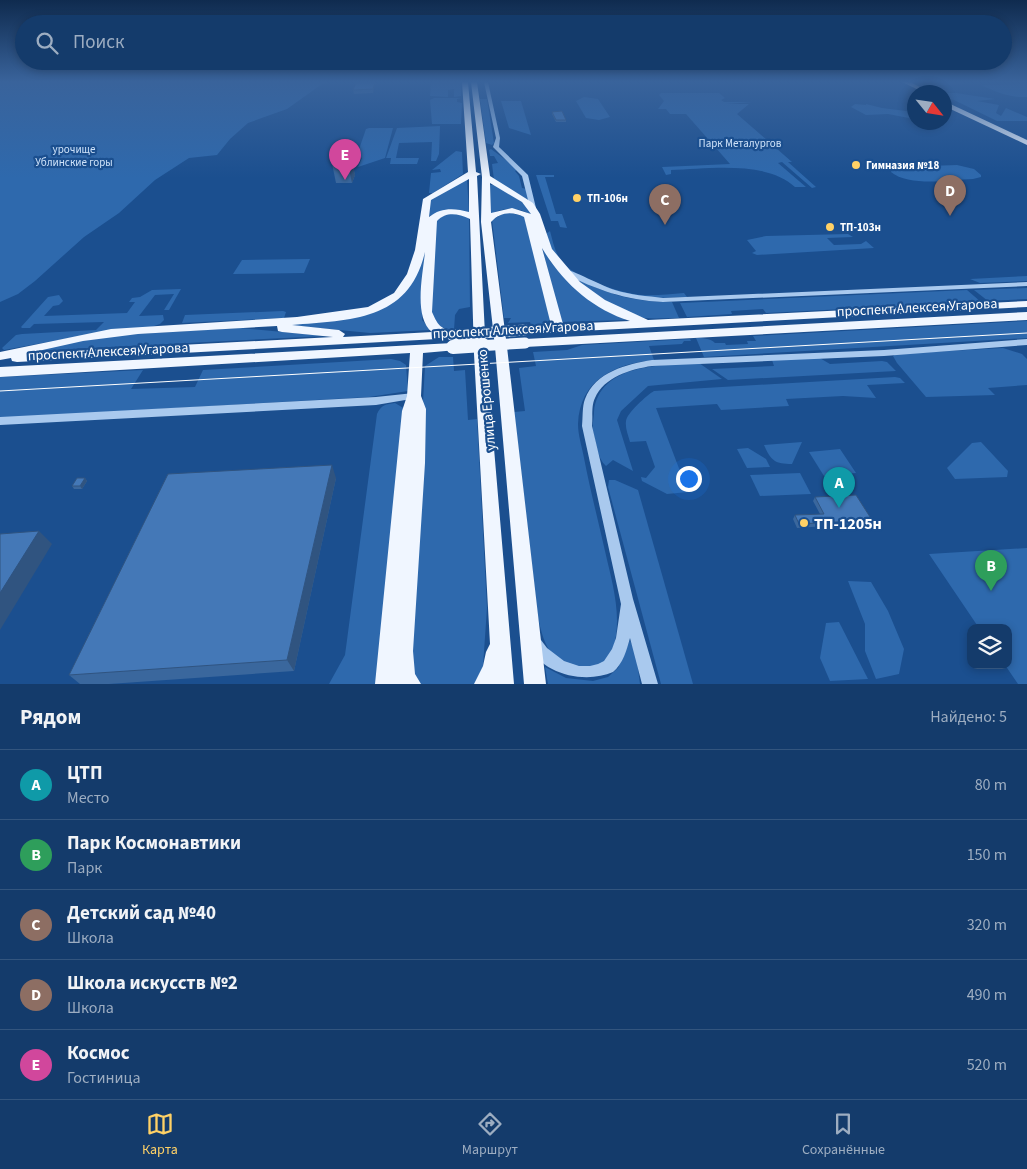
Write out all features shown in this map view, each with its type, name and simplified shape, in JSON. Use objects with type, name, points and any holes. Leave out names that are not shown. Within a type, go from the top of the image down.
[{"type":"main road","name":"улица Ерошенко","points":[[467,114],[471,174],[501,347],[535,684]]},
{"type":"main road","name":"улица Ерошенко","points":[[478,114],[485,175],[480,220],[480,354],[503,684]]},
{"type":"main road","points":[[969,114],[1027,142]]},
{"type":"main road","points":[[0,358],[33,348],[112,333],[254,326],[353,314],[380,306],[398,295],[410,279],[418,263],[422,246],[427,199],[471,174],[485,175],[533,208],[546,248],[562,269],[630,327]]},
{"type":"main road","points":[[450,339],[432,326],[426,312],[431,223],[434,218],[446,212],[455,211],[480,220],[503,211],[517,211],[528,216],[558,329]]},
{"type":"main road","name":"проспект Алексея Угарова","points":[[0,358],[379,339],[525,337],[658,324],[1027,304]]},
{"type":"main road","name":"проспект Алексея Угарова","points":[[525,337],[558,329],[1027,316]]},
{"type":"main road","points":[[254,326],[379,339]]},
{"type":"main road","name":"проспект Алексея Угарова","points":[[0,372],[417,349],[450,339]]},
{"type":"main road","points":[[386,684],[409,411],[414,396],[417,349]]},
{"type":"main road","points":[[410,684],[404,678],[403,651],[417,463],[419,409],[414,396]]},
{"type":"main road","points":[[485,684],[493,670],[500,632]]},
{"type":"street","points":[[493,114],[498,138],[496,147],[525,175],[533,208]]},
{"type":"street","points":[[562,269],[608,292],[645,299],[663,300],[1027,284]]},
{"type":"street","points":[[650,684],[626,599],[587,426],[590,399],[600,384],[616,372],[637,365],[652,363],[884,354],[1027,342]]},
{"type":"street","points":[[0,422],[376,401],[414,396]]},
{"type":"street","points":[[528,629],[538,649],[552,665],[576,675],[594,674],[609,667],[619,650],[625,626],[626,599]]},
{"type":"green space","name":"урочище Ублинские горы","points":[[0,114],[273,114],[248,123],[230,139],[217,155],[189,158],[155,180],[119,213],[84,237],[35,281],[18,294],[0,302]]},
{"type":"green space","points":[[431,114],[461,114],[461,124],[432,124]]},
{"type":"green space","points":[[482,114],[489,114],[494,143],[492,145],[486,143]]},
{"type":"green space","points":[[505,114],[525,114],[531,135],[509,128]]},
{"type":"green space","points":[[584,114],[608,114],[610,117],[599,120],[586,118]]},
{"type":"green space","name":"Парк Металургов","points":[[670,114],[737,114],[792,162],[788,162],[816,187],[812,188],[782,162],[778,163],[806,187],[795,187],[783,178],[753,169],[671,170],[671,174],[666,175],[662,167],[730,164],[686,114]]},
{"type":"green space","points":[[864,114],[907,114],[907,118],[888,114]]},
{"type":"green space","points":[[983,114],[998,114],[1001,116],[1002,114],[1020,114],[1027,117],[1027,121],[997,121]]},
{"type":"green space","points":[[440,126],[439,154],[436,161],[431,161],[432,142],[399,143],[396,158],[419,158],[417,164],[390,164],[391,158],[386,158],[397,128]]},
{"type":"green space","points":[[393,128],[385,158],[358,167],[362,158],[357,155],[366,129]]},
{"type":"green space","points":[[491,149],[518,169],[515,171],[519,176],[522,188],[527,189],[529,201],[494,180],[492,164],[498,163],[494,156],[490,156],[489,150]]},
{"type":"green space","points":[[456,151],[462,152],[463,174],[433,193],[429,193],[431,173],[441,172],[440,169],[432,170]]},
{"type":"green space","points":[[957,165],[974,169],[981,177],[930,182],[908,180],[891,172],[893,168],[900,167]]},
{"type":"green space","points":[[536,175],[554,175],[554,177],[545,177],[556,214],[562,214],[567,228],[560,227],[558,221],[551,221]]},
{"type":"green space","points":[[467,179],[469,212],[450,210],[429,216],[430,200]]},
{"type":"green space","points":[[490,185],[495,185],[522,202],[531,211],[531,215],[522,210],[511,209],[491,214]]},
{"type":"green space","points":[[452,212],[465,215],[469,219],[470,307],[459,309],[455,315],[454,330],[439,327],[431,314],[433,221]]},
{"type":"green space","points":[[506,212],[524,216],[552,317],[543,324],[531,325],[530,322],[508,323],[511,318],[504,318],[492,220]]},
{"type":"green space","points":[[537,227],[550,261],[560,273],[616,315],[626,320],[561,322]]},
{"type":"green space","points":[[550,231],[556,252],[563,263],[589,280],[632,294],[684,293],[687,297],[656,298],[632,295],[606,288],[582,278],[562,265],[557,258],[546,234]]},
{"type":"green space","points":[[848,234],[853,237],[827,238],[834,245],[861,244],[866,241],[874,248],[757,255],[752,253],[756,251],[747,240],[766,236]]},
{"type":"green space","points":[[427,245],[422,320],[431,330],[370,333],[287,325],[382,308],[392,303],[400,297],[417,274]]},
{"type":"green space","points":[[310,259],[304,273],[233,274],[242,260]]},
{"type":"green space","points":[[1027,276],[1027,281],[980,283],[970,279]]},
{"type":"green space","points":[[575,277],[610,293],[646,301],[672,302],[679,318],[644,318],[635,316],[616,308],[598,297]]},
{"type":"green space","points":[[1027,288],[1027,299],[988,301],[974,290]]},
{"type":"green space","points":[[181,289],[169,310],[164,310],[174,294],[155,295],[139,316],[163,315],[164,320],[160,324],[151,327],[97,333],[4,350],[2,348],[16,335],[96,330],[104,322],[34,324],[30,328],[22,328],[48,297],[59,295],[63,301],[59,305],[53,306],[44,316],[127,313],[135,302],[129,302],[132,298],[140,297],[152,290]]},
{"type":"green space","points":[[967,290],[981,302],[766,313],[763,309],[731,311],[732,314],[687,317],[680,303]]},
{"type":"green space","points":[[286,312],[284,318],[182,323],[185,315]]},
{"type":"green space","points":[[1027,321],[1027,338],[704,357],[696,338],[708,339],[715,343],[725,343],[726,345],[748,344],[747,341],[756,341],[753,336]]},
{"type":"green space","points":[[240,328],[325,336],[31,351],[121,335]]},
{"type":"green space","points":[[690,339],[691,341],[684,341],[682,344],[649,346],[654,360],[626,365],[602,377],[585,396],[580,408],[579,437],[613,587],[617,625],[613,649],[603,663],[595,667],[586,668],[569,666],[554,656],[548,648],[543,638],[538,618],[514,412],[525,411],[519,368],[536,366],[533,352],[567,350],[582,345]]},
{"type":"green space","points":[[1003,348],[1022,354],[1027,359],[1027,385],[988,388],[995,395],[926,397],[893,356],[896,354]]},
{"type":"green space","points":[[439,357],[453,357],[454,371],[465,370],[468,420],[477,419],[487,608],[483,666],[475,684],[417,684],[408,667],[425,366]]},
{"type":"green space","points":[[818,357],[830,364],[882,361],[887,362],[896,371],[728,380],[712,369],[774,366],[772,360]]},
{"type":"green space","points":[[391,359],[406,365],[408,391],[369,397],[0,418],[0,377],[143,370],[131,389],[195,387],[203,370]]},
{"type":"green space","points":[[699,363],[722,379],[648,386],[621,411],[617,420],[633,471],[613,460],[606,466],[599,454],[593,426],[598,396],[607,384],[620,375],[651,366]]},
{"type":"green space","points":[[900,378],[905,383],[867,385],[876,398],[843,396],[786,399],[789,406],[721,410],[717,404],[656,408],[688,492],[667,494],[642,481],[641,477],[646,478],[655,467],[646,441],[630,442],[626,429],[627,418],[633,409],[654,391]]},
{"type":"green space","points":[[395,403],[405,409],[378,684],[329,684],[345,655],[377,414],[384,406]]},
{"type":"green space","points":[[802,442],[792,464],[781,463],[771,458],[764,445]]},
{"type":"green space","points":[[981,442],[1008,471],[1007,477],[955,479],[947,468],[972,443]]},
{"type":"green space","points":[[748,448],[766,459],[770,467],[747,468],[737,449]]},
{"type":"green space","points":[[840,449],[856,473],[824,476],[809,452]]},
{"type":"green space","points":[[800,473],[811,494],[760,496],[750,475]]},
{"type":"green space","points":[[609,480],[615,480],[638,490],[693,684],[661,684],[608,487]]},
{"type":"green space","points":[[1027,548],[1027,684],[1018,684],[1008,669],[1012,669],[1012,624],[976,624],[929,554]]},
{"type":"green space","points":[[848,581],[871,582],[888,611],[904,649],[899,674],[876,679],[865,651],[865,624]]},
{"type":"green space","points":[[839,622],[868,679],[830,681],[820,658],[826,623]]},
{"type":"green space","points":[[630,640],[636,654],[640,684],[548,684],[545,667],[566,678],[593,681],[608,677],[618,668]]},
{"type":"building","points":[[553,114],[563,114],[566,120],[556,120]]},
{"type":"building","points":[[349,146],[346,154],[330,154],[333,147]]},
{"type":"building","points":[[948,191],[961,199],[948,200],[936,192]]},
{"type":"building","points":[[332,465],[287,660],[69,675],[168,474]]},
{"type":"building","points":[[77,478],[85,478],[80,486],[72,486]]},
{"type":"building","points":[[856,495],[872,520],[799,524],[795,515],[824,514],[815,497]]},
{"type":"building","points":[[39,531],[0,593],[0,534]]},
{"type":"tram line","points":[[0,391],[1027,333]]},
{"type":"place","name":"Гимназия №18","points":[[856,165]]},
{"type":"place","name":"Космос","points":[[345,180]]},
{"type":"place","name":"ТП-106н","points":[[577,198]]},
{"type":"place","name":"Школа искусств №2","points":[[950,216]]},
{"type":"place","name":"Детский сад №40","points":[[665,225]]},
{"type":"place","name":"ТП-103н","points":[[830,227]]},
{"type":"place","name":"ЦТП","points":[[839,508]]},
{"type":"place","name":"ТП-1205н","points":[[804,523]]},
{"type":"place","name":"Парк Космонавтики","points":[[991,591]]}]
